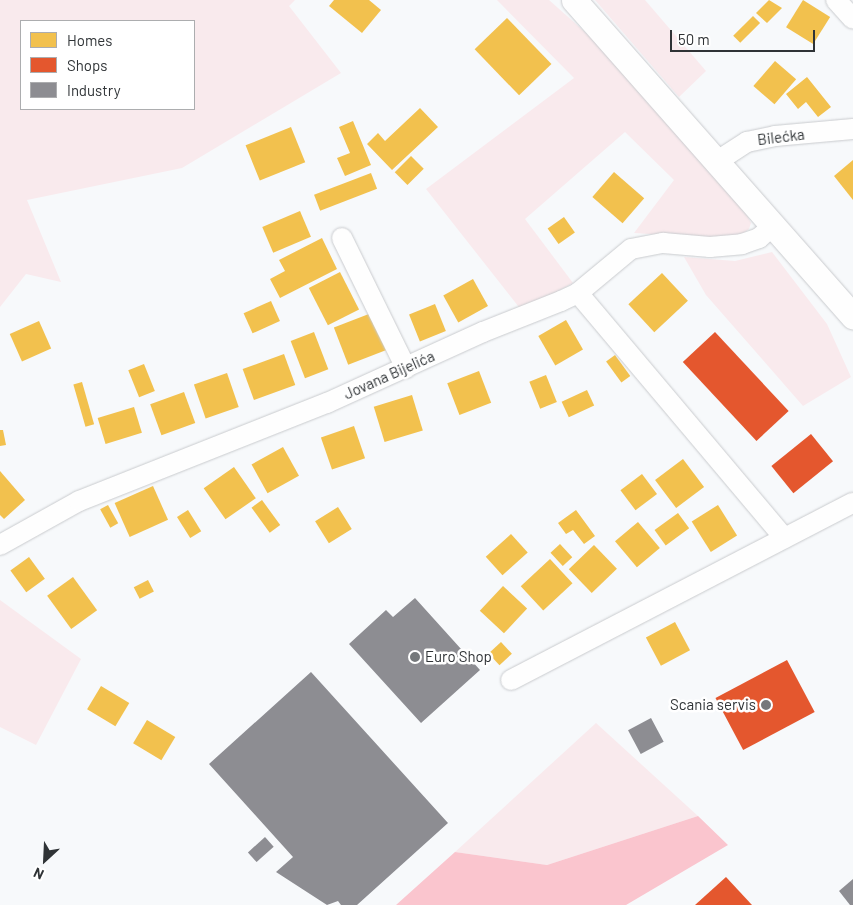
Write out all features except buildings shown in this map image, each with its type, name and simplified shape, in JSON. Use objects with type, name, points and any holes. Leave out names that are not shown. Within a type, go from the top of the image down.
[{"type":"main road","points":[[574,0],[853,317]]},
{"type":"street","points":[[836,0],[853,19]]},
{"type":"street","name":"Bilećka","points":[[716,162],[747,142],[775,136],[853,129]]},
{"type":"street","name":"Jovana Bijelića","points":[[0,545],[79,502],[327,403],[578,293],[631,249],[663,243],[710,247],[742,244],[759,238],[774,226]]},
{"type":"street","points":[[342,238],[406,368]]},
{"type":"street","points":[[578,293],[784,538]]},
{"type":"street","points":[[510,680],[853,502]]},
{"type":"shaded area","points":[[0,0],[295,0],[289,6],[341,73],[182,168],[27,200],[61,282],[26,274],[0,307]]},
{"type":"shaded area","points":[[497,0],[549,0],[594,40],[747,215],[751,223],[749,229],[740,236],[727,239],[634,233],[674,180],[625,132],[525,219],[573,283],[522,311],[426,189],[574,78]]},
{"type":"shaded area","points":[[595,0],[645,0],[706,71],[679,97]]},
{"type":"shaded area","points":[[772,252],[827,324],[851,377],[803,406],[706,295],[684,257],[735,261]]},
{"type":"shaded area","points":[[0,600],[81,659],[36,745],[0,727]]},
{"type":"shaded area","points":[[596,723],[698,816],[547,865],[455,852]]},
{"type":"shaded area","points":[[698,816],[728,845],[626,905],[396,905],[455,852],[547,865]]},
{"type":"place","name":"Euro Shop","points":[[415,657]]},
{"type":"place","name":"Scania servis","points":[[766,705]]}]
